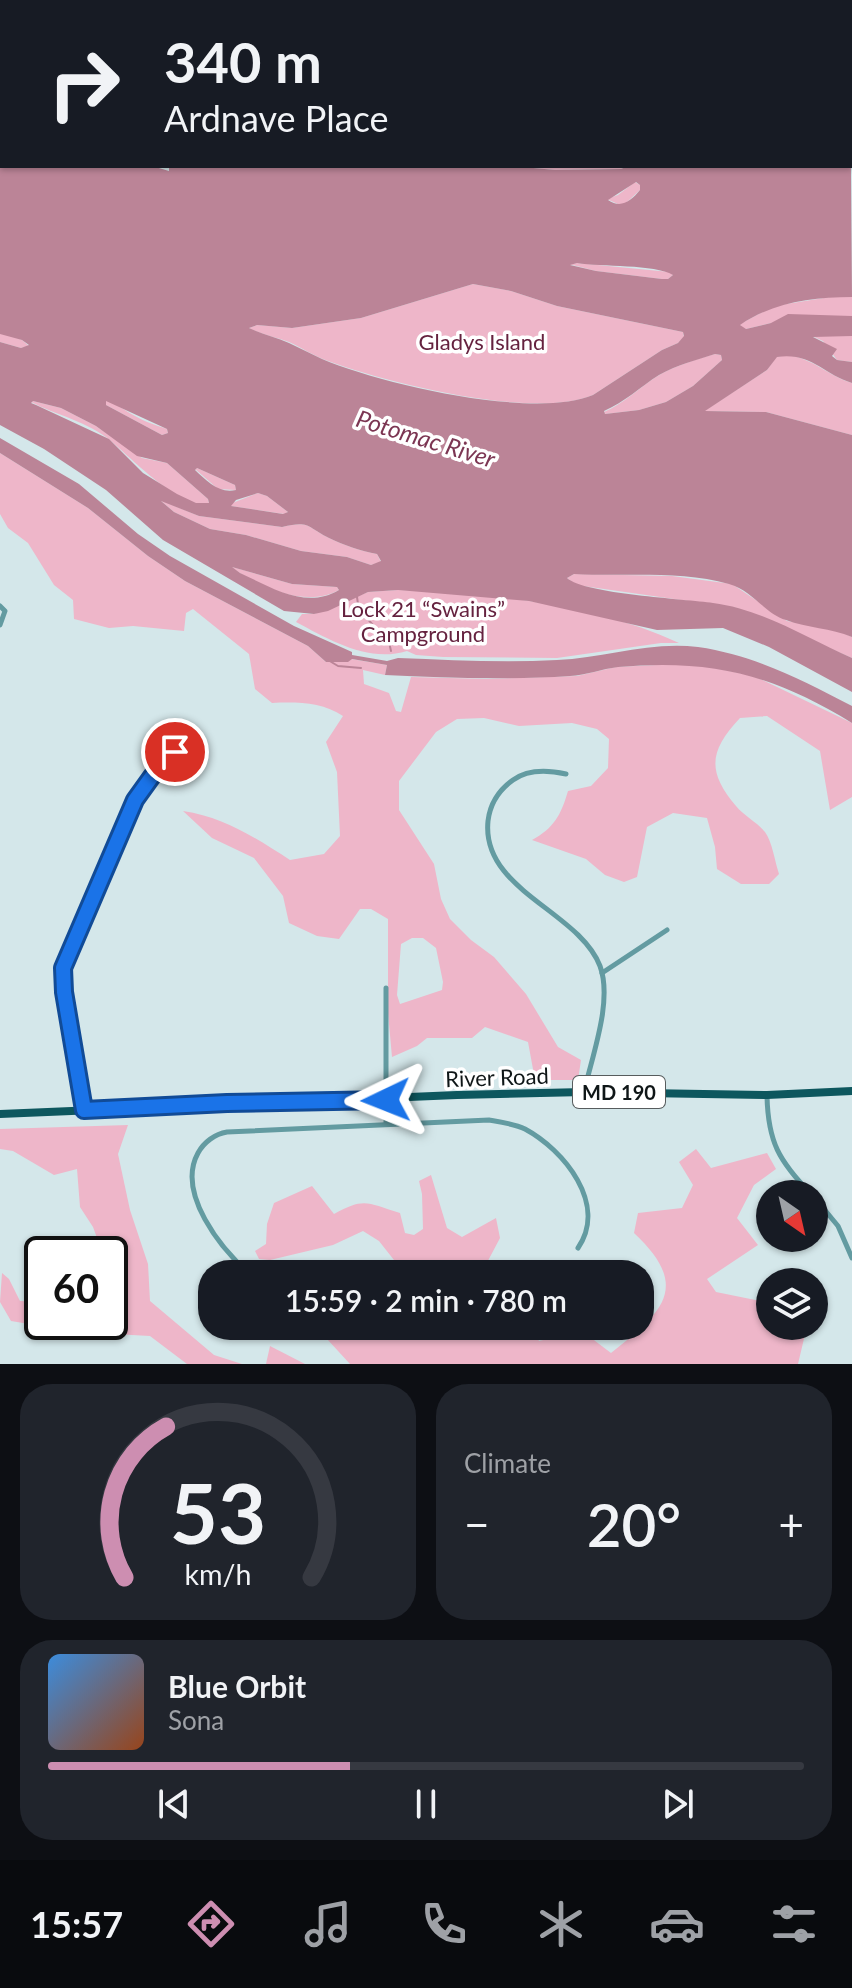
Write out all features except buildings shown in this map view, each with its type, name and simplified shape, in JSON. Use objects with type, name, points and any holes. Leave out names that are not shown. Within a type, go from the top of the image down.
[{"type":"main road","name":"River Road","points":[[0,1114],[227,1103],[584,1092],[767,1095],[852,1091]]},
{"type":"street","points":[[0,606],[5,611],[0,625]]},
{"type":"street","points":[[84,1110],[64,992],[63,968],[142,788],[175,752],[190,745]]},
{"type":"street","points":[[566,774],[542,771],[519,776],[510,782],[494,801],[487,830],[494,855],[504,870],[582,940],[594,953],[602,973],[603,1005],[584,1092]]},
{"type":"street","points":[[602,973],[667,930]]},
{"type":"street","points":[[386,988],[386,1124]]},
{"type":"street","points":[[767,1095],[773,1146],[797,1180]]},
{"type":"street","points":[[236,1260],[221,1245],[198,1204],[191,1177],[195,1158],[215,1136],[227,1132],[489,1120],[523,1127],[552,1146],[568,1163],[581,1187],[587,1214],[585,1237],[578,1248]]},
{"type":"street","points":[[828,1214],[838,1226],[852,1258]]},
{"type":"green space","points":[[534,168],[623,168],[621,169]]},
{"type":"green space","points":[[635,182],[640,185],[640,190],[626,203],[620,205],[607,199],[618,195]]},
{"type":"green space","points":[[569,264],[670,272],[673,275],[662,279],[596,271]]},
{"type":"green space","name":"Gladys Island","points":[[473,284],[511,291],[557,306],[683,332],[684,337],[593,395],[567,402],[535,403],[461,396],[386,379],[328,361],[289,342],[249,328],[257,325],[292,328],[361,318]]},
{"type":"green space","points":[[830,297],[852,297],[852,316],[741,328],[740,324],[774,306]]},
{"type":"green space","points":[[5,333],[29,346],[21,348],[0,342],[0,334]]},
{"type":"green space","points":[[812,336],[852,336],[852,362],[837,360],[823,341]]},
{"type":"green space","points":[[715,354],[721,355],[722,360],[693,386],[666,402],[639,410],[605,414],[663,373]]},
{"type":"green space","points":[[787,355],[805,360],[852,383],[852,435],[766,412],[704,411],[767,370],[776,357]]},
{"type":"green space","points":[[106,400],[167,429],[168,433],[162,435],[106,405]]},
{"type":"green space","points":[[33,401],[61,408],[96,426],[142,458],[167,463],[209,503],[198,504],[172,492],[102,434]]},
{"type":"green space","points":[[0,453],[88,508],[185,581],[308,646],[326,662],[351,659],[387,665],[385,675],[363,670],[364,684],[389,693],[396,711],[401,712],[411,677],[487,679],[577,676],[616,667],[677,664],[754,676],[852,723],[852,797],[830,810],[820,751],[767,716],[740,718],[722,740],[716,771],[736,806],[767,836],[779,874],[769,884],[741,884],[717,869],[707,818],[673,813],[647,827],[637,877],[624,882],[605,875],[586,859],[532,840],[556,820],[568,791],[591,786],[608,768],[609,739],[597,729],[572,723],[519,726],[484,718],[457,719],[436,732],[399,781],[399,810],[434,864],[441,899],[450,919],[494,957],[526,994],[558,1047],[581,1060],[578,1080],[535,1080],[528,1042],[485,1027],[472,1038],[427,1038],[392,1057],[388,1013],[388,919],[371,909],[360,909],[339,939],[317,936],[289,923],[283,896],[254,858],[212,838],[183,811],[226,823],[290,860],[324,854],[340,836],[337,772],[326,742],[343,716],[318,705],[272,703],[255,689],[249,654],[193,609],[186,613],[184,631],[133,626],[109,628],[74,619],[73,600],[54,585],[28,543],[8,528],[0,514]],"holes":[[[412,938],[423,938],[436,948],[442,990],[400,1004],[397,995],[401,944]]]},
{"type":"green space","points":[[197,468],[235,485],[236,490],[218,489]]},
{"type":"green space","points":[[258,493],[288,512],[284,514],[230,504]]},
{"type":"green space","points":[[160,500],[199,516],[282,527],[308,526],[340,543],[377,554],[381,562],[371,565],[347,557],[301,551],[246,535],[210,529],[174,512]]},
{"type":"green space","points":[[229,566],[292,584],[337,587],[339,590],[311,597],[282,593]]},
{"type":"green space","points":[[574,574],[672,576],[732,584],[787,621],[839,631],[852,637],[852,658],[737,608],[576,585],[567,578]]},
{"type":"green space","name":"Lock 21 “Swains” Campground","points":[[398,590],[504,597],[542,603],[615,619],[679,643],[557,658],[443,657],[416,655],[407,651],[378,654],[350,648],[296,622],[302,614],[314,614],[368,592]]},
{"type":"green space","points":[[128,1125],[118,1154],[130,1210],[148,1264],[150,1301],[214,1355],[242,1364],[187,1364],[150,1336],[128,1335],[128,1236],[96,1236],[80,1207],[77,1169],[54,1175],[13,1151],[0,1149],[0,1129]]},
{"type":"green space","points":[[696,1149],[711,1168],[767,1153],[776,1169],[756,1180],[737,1218],[756,1246],[707,1279],[716,1292],[756,1300],[756,1340],[804,1340],[798,1364],[350,1364],[328,1340],[594,1340],[611,1353],[626,1340],[654,1340],[654,1314],[663,1299],[666,1285],[662,1269],[652,1252],[634,1233],[638,1213],[682,1208],[693,1185],[679,1162]]},
{"type":"green space","points":[[431,1175],[447,1228],[462,1237],[496,1218],[500,1238],[488,1260],[394,1260],[379,1241],[363,1231],[333,1245],[270,1260],[259,1259],[255,1251],[266,1244],[267,1224],[274,1203],[312,1186],[334,1214],[353,1205],[373,1204],[400,1213],[405,1233],[414,1235],[423,1229],[419,1181]]},
{"type":"green space","points":[[2,1273],[9,1279],[20,1301],[24,1301],[24,1323],[11,1321],[0,1302]]},
{"type":"green space","points":[[270,1346],[305,1364],[266,1364]]},
{"type":"water","name":"Potomac River","points":[[0,168],[159,168],[169,171],[169,168],[851,168],[852,297],[794,302],[766,311],[740,325],[746,329],[771,323],[788,314],[852,316],[852,336],[813,337],[837,349],[832,356],[837,360],[852,362],[852,383],[808,361],[789,356],[777,357],[767,370],[705,411],[766,412],[852,435],[852,637],[778,617],[737,587],[710,580],[652,575],[574,574],[567,578],[593,588],[731,606],[767,618],[852,658],[852,692],[769,647],[723,628],[657,630],[529,601],[398,590],[368,592],[328,611],[314,614],[284,611],[163,540],[106,490],[44,449],[0,425],[0,342],[21,348],[29,345],[0,334]],"holes":[[[636,182],[640,185],[640,190],[621,204],[608,200]],[[570,265],[641,267],[673,275],[662,279]],[[473,284],[511,291],[557,306],[683,332],[684,336],[678,343],[593,395],[567,402],[534,403],[458,396],[381,379],[322,359],[249,328],[257,325],[292,328],[361,318]],[[715,354],[721,355],[722,360],[693,386],[666,402],[639,410],[605,414],[604,411],[659,375]],[[106,401],[167,429],[168,433],[162,435],[106,405]],[[31,403],[61,408],[96,426],[137,456],[167,463],[209,503],[196,503],[177,494],[143,473],[109,439]],[[197,468],[235,485],[236,490],[219,488],[195,470]],[[258,493],[288,512],[283,514],[231,506],[236,500]],[[161,501],[199,516],[282,527],[308,526],[340,543],[377,554],[381,561],[371,565],[347,557],[301,551],[246,535],[210,529],[174,512]],[[232,567],[292,584],[337,587],[339,590],[327,596],[301,597]]]},
{"type":"water","points":[[0,438],[79,484],[138,534],[170,556],[294,626],[352,652],[352,655],[387,661],[398,658],[537,661],[575,659],[662,646],[698,647],[758,662],[815,687],[852,706],[852,723],[795,692],[712,668],[651,665],[618,667],[570,676],[478,678],[385,675],[387,665],[352,659],[348,662],[326,662],[308,646],[185,581],[148,556],[88,508],[0,453]]},
{"type":"waterway","points":[[357,597],[358,604],[352,610],[355,617],[367,618],[377,630],[387,633],[391,651]]},
{"type":"waterway","points":[[328,660],[338,666],[361,668]]},
{"type":"route","points":[[175,752],[158,768],[135,800],[63,968],[62,980],[84,1110],[386,1100]]}]
